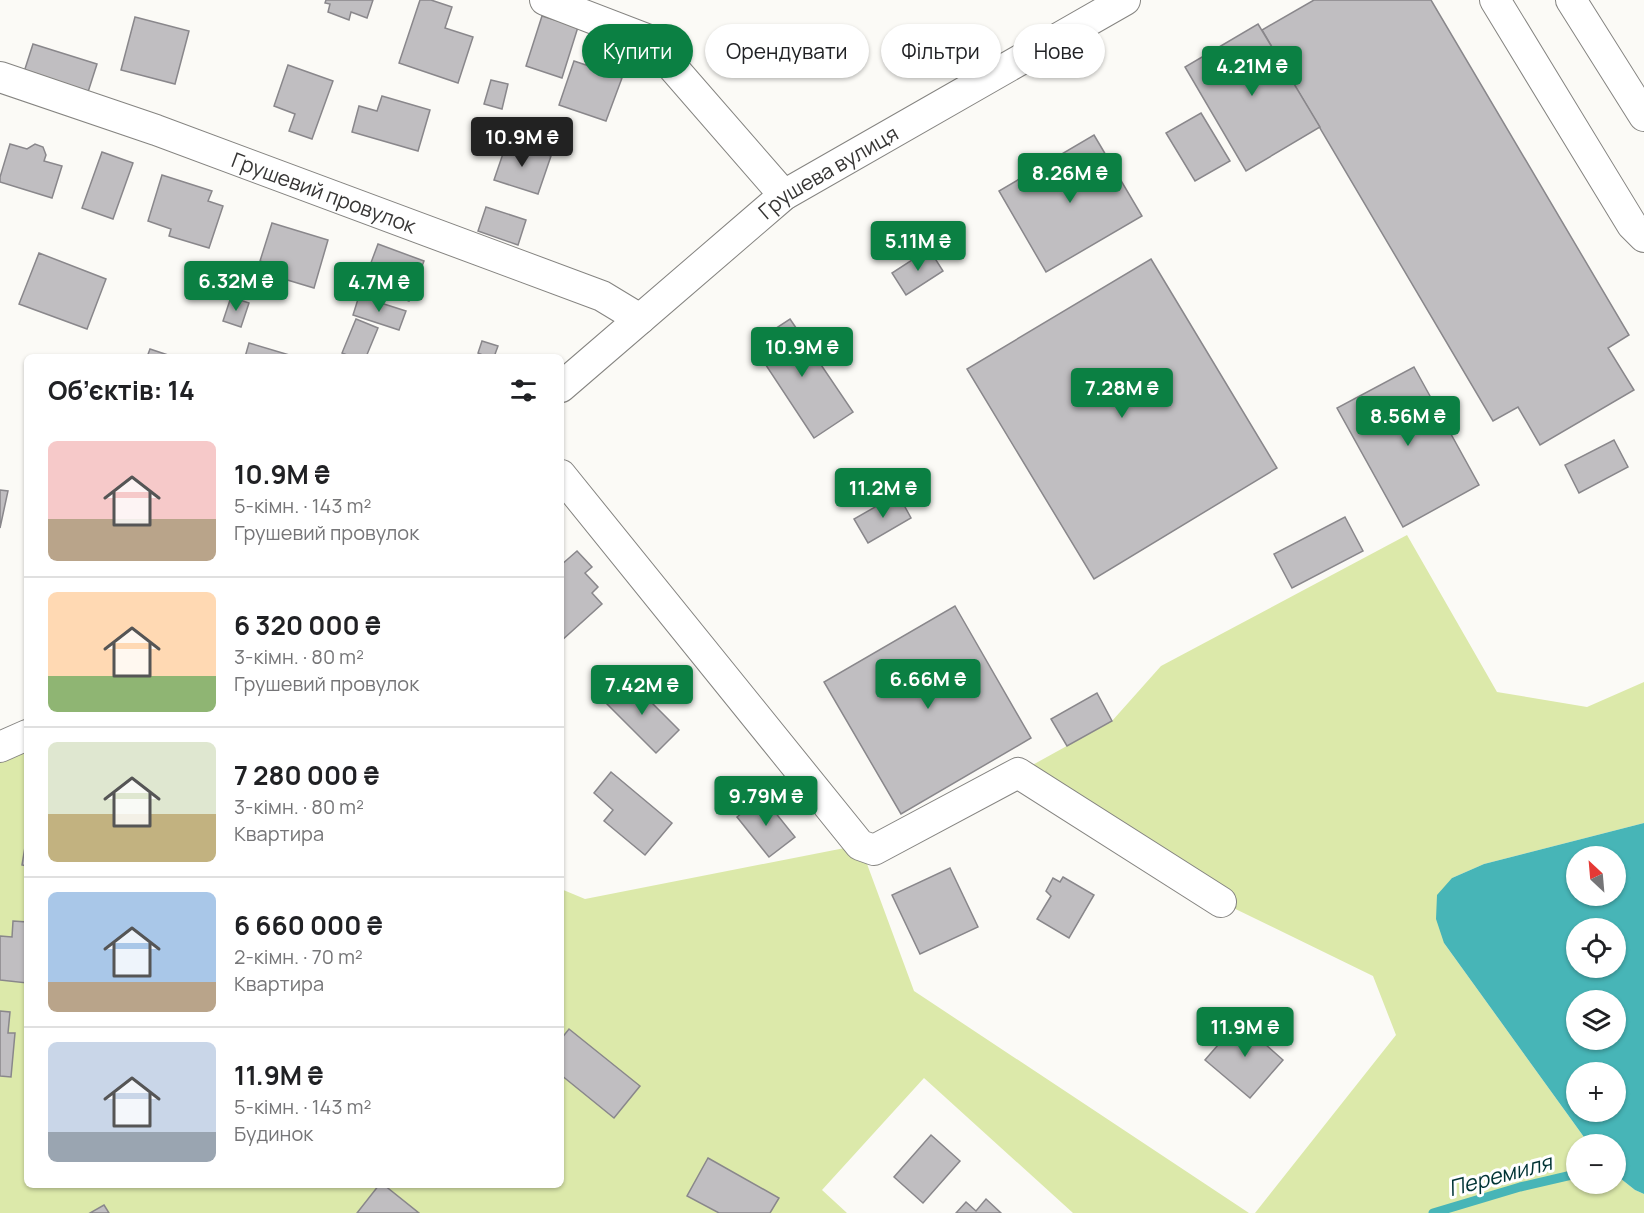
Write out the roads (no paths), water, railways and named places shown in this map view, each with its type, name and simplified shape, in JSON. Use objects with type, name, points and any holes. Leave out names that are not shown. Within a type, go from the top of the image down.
[{"type":"street","points":[[545,0],[649,40],[784,195]]},
{"type":"street","name":"Грушева вулиця","points":[[564,384],[784,195],[1125,0]]},
{"type":"street","points":[[1495,0],[1632,225],[1644,237]]},
{"type":"street","points":[[1570,0],[1644,116]]},
{"type":"street","name":"Грушевий провулок","points":[[0,77],[156,130],[602,296],[640,319]]},
{"type":"street","points":[[564,479],[860,845],[874,850],[1018,773],[1221,902]]},
{"type":"street","points":[[0,747],[24,736]]},
{"type":"water","points":[[1644,823],[1644,1194],[1626,1183],[1626,1134],[1582,1134],[1573,1122],[1626,1122],[1626,1062],[1566,1062],[1566,1112],[1444,943],[1436,919],[1437,895],[1452,878],[1484,864]]},
{"type":"waterway","name":"Перемиля","points":[[1433,1213],[1520,1187],[1566,1176]]}]
